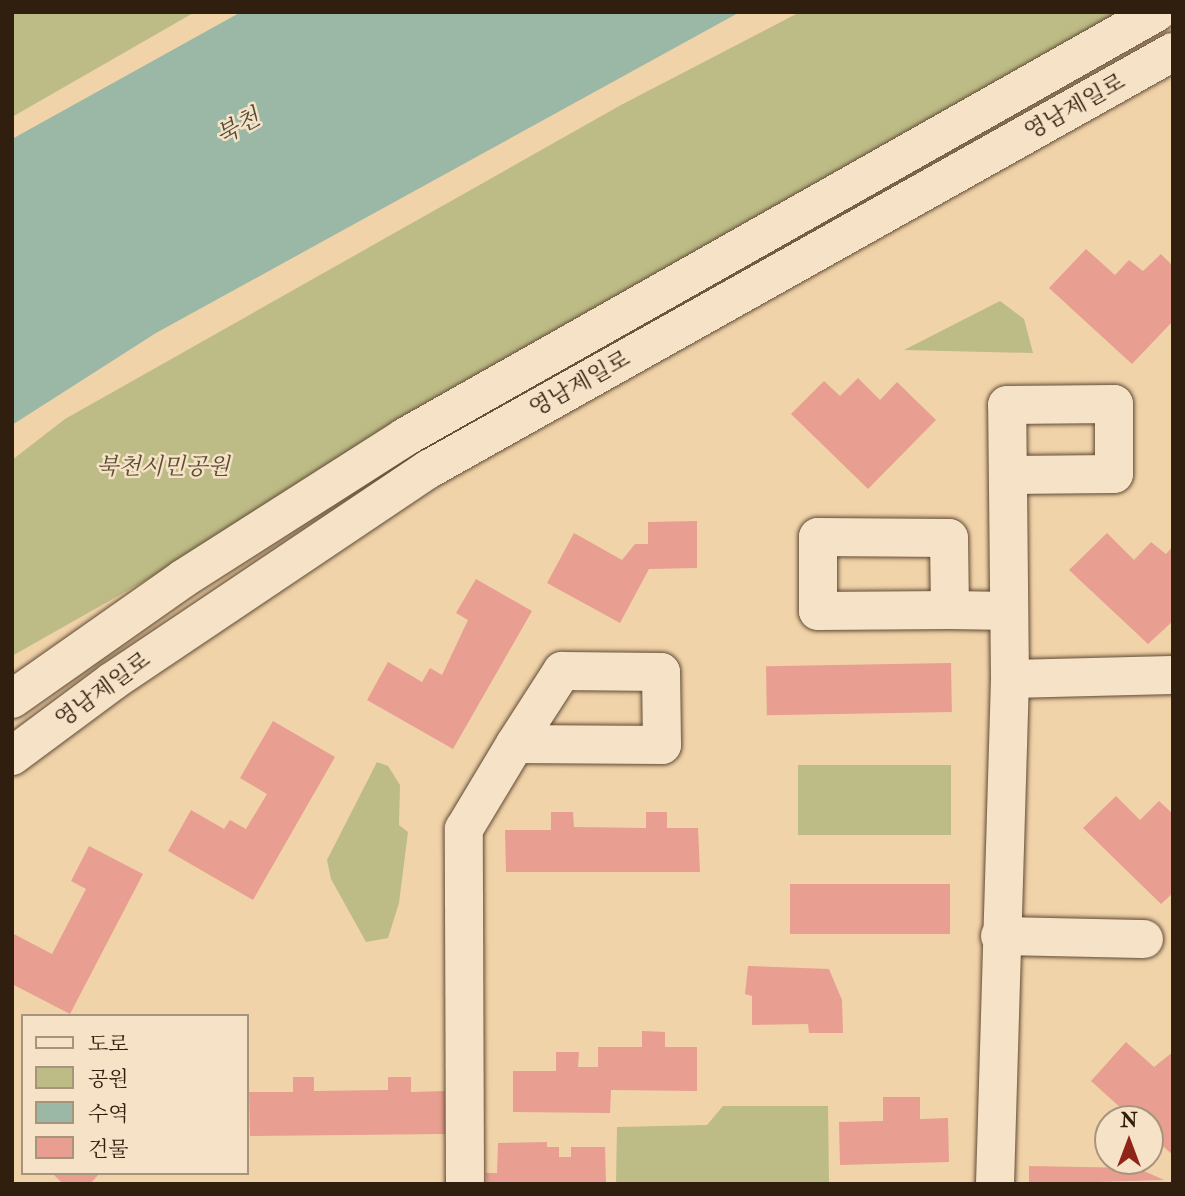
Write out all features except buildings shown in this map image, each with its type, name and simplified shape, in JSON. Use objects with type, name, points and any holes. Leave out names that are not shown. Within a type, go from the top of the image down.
[{"type":"street","name":"영남제일로","points":[[12,699],[184,578],[405,437],[1157,12]]},
{"type":"street","name":"영남제일로","points":[[12,756],[113,681],[429,469],[1173,52]]},
{"type":"street","points":[[995,1184],[1000,936],[1010,680],[1008,475]]},
{"type":"street","points":[[950,610],[1009,611]]},
{"type":"street","points":[[1010,680],[1173,676]]},
{"type":"street","points":[[466,1184],[464,829],[514,744]]},
{"type":"street","points":[[1000,936],[1144,939]]},
{"type":"green space","points":[[12,12],[195,12],[12,117]]},
{"type":"green space","name":"북천시민공원","points":[[800,12],[1148,12],[12,656],[12,460],[65,419],[621,105]]},
{"type":"green space","points":[[1000,301],[1024,319],[1033,353],[904,350]]},
{"type":"green space","points":[[377,762],[388,766],[400,785],[399,825],[408,832],[399,903],[388,938],[366,942],[331,879],[327,860]]},
{"type":"green space","points":[[798,765],[951,765],[951,835],[798,835]]},
{"type":"green space","points":[[723,1106],[828,1106],[829,1184],[616,1184],[617,1127],[707,1125]]},
{"type":"water","name":"북천","points":[[241,12],[740,12],[156,333],[12,425],[12,139]]}]
